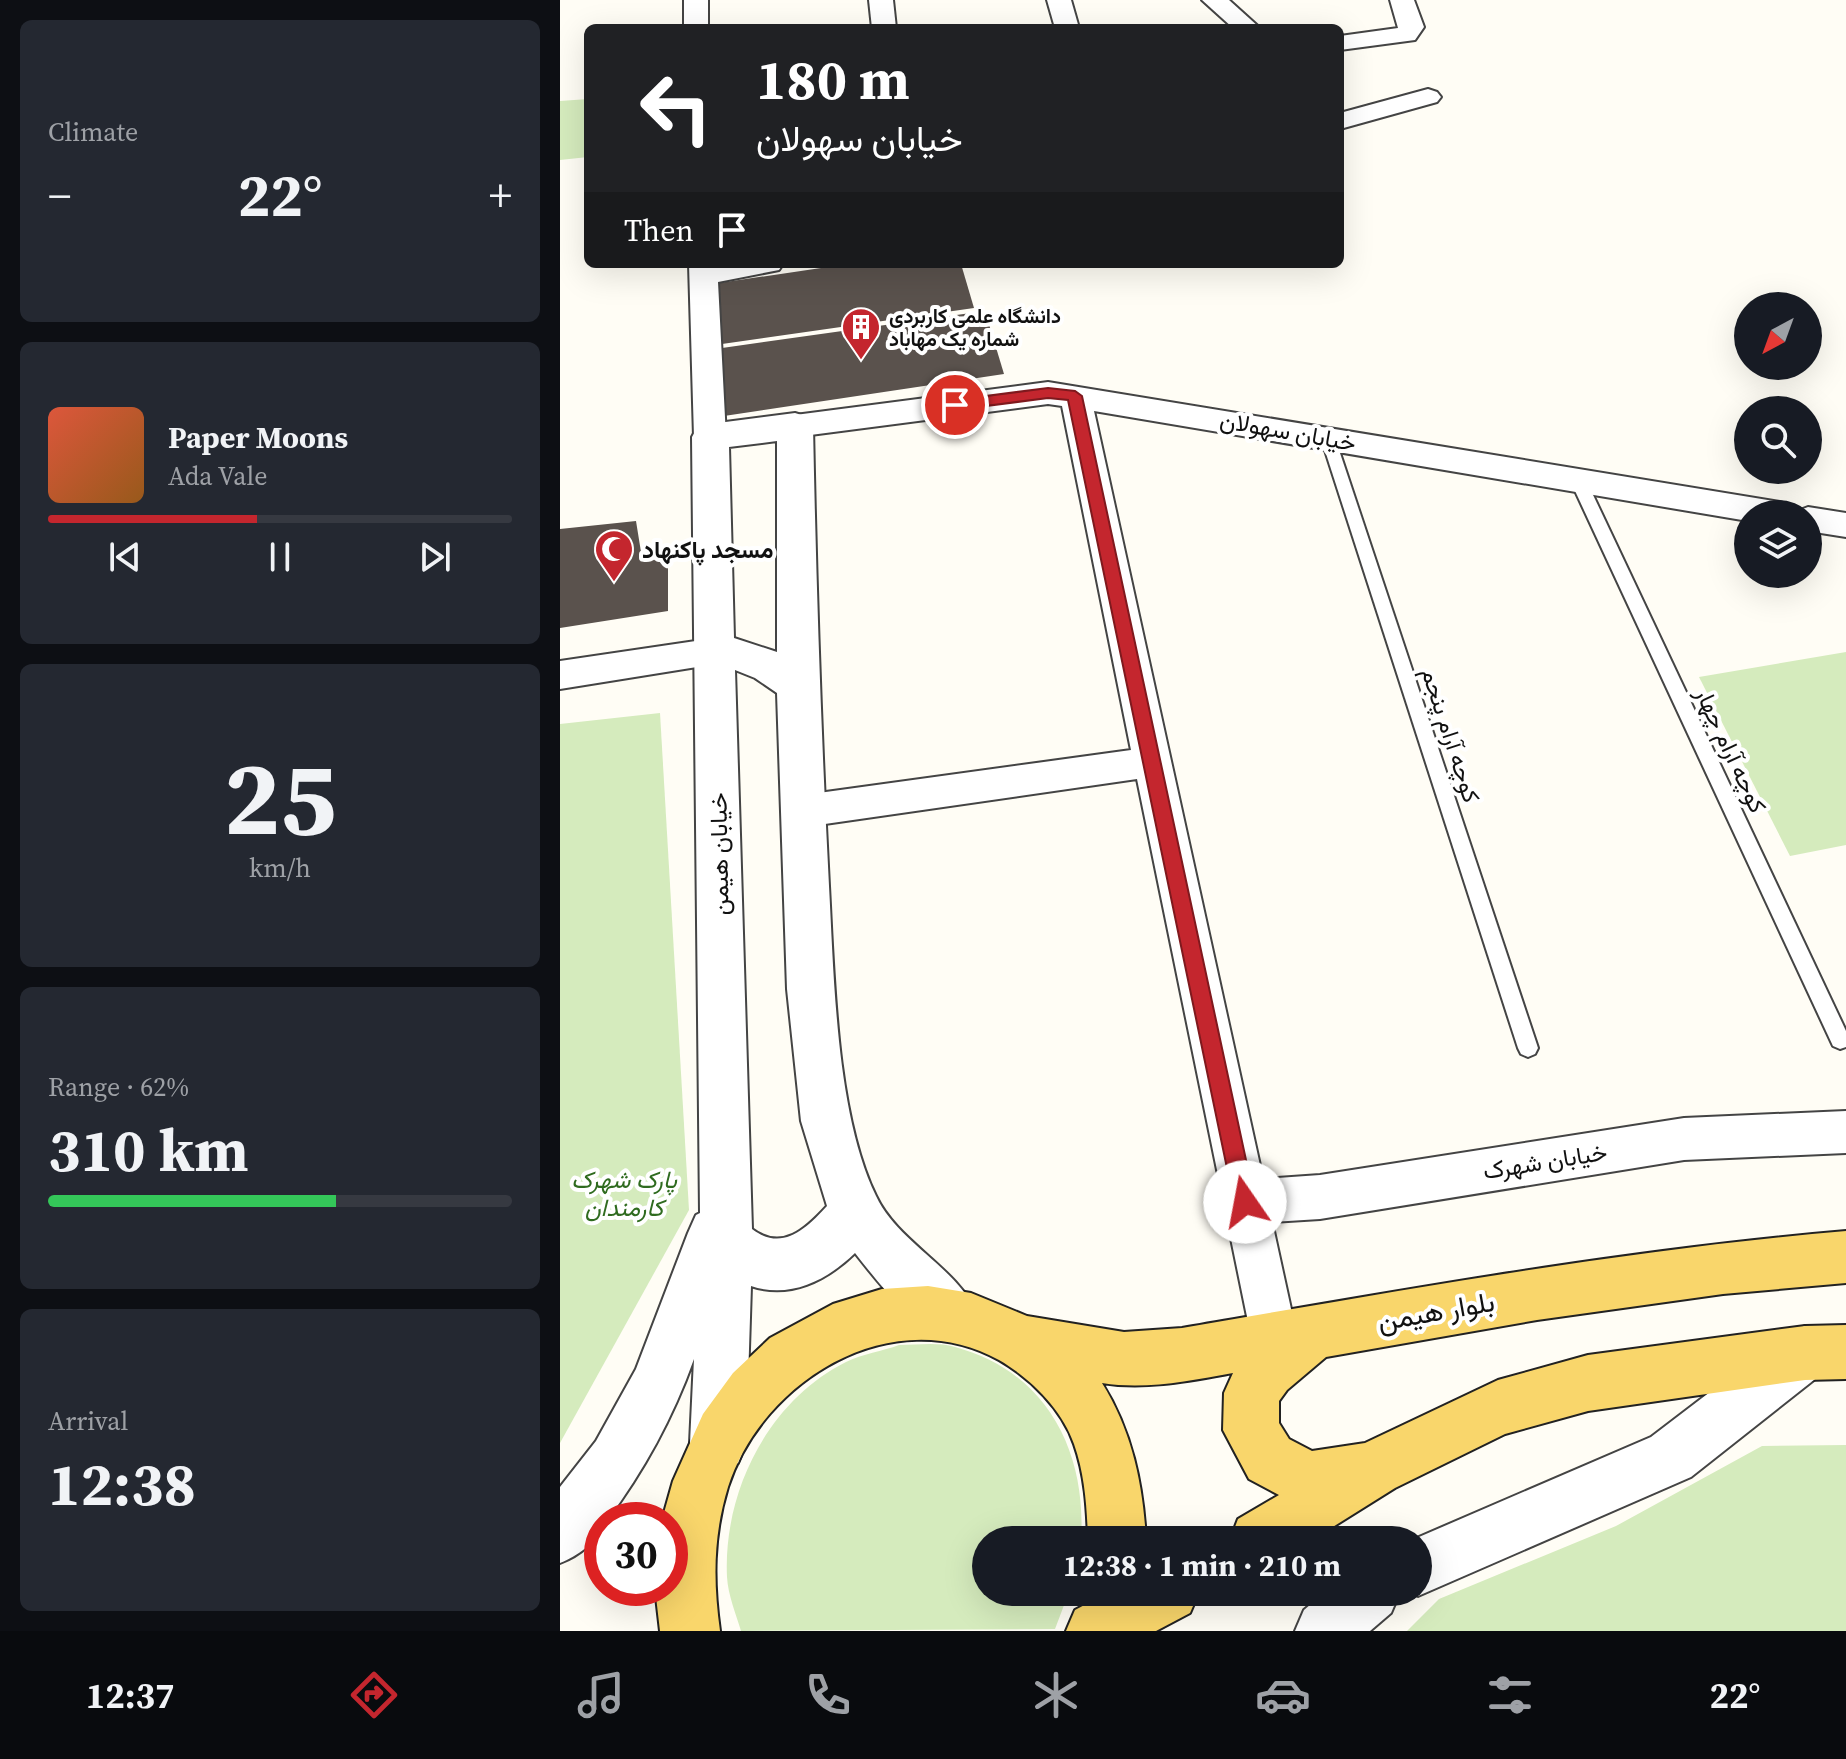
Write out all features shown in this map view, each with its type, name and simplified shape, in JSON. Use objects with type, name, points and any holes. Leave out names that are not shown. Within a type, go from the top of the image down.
[{"type":"main road","name":"بلوار هیمن","points":[[1028,1343],[1124,1359],[1182,1355],[1537,1293],[1723,1268],[1846,1257]]},
{"type":"main road","points":[[688,1532],[693,1501],[718,1443],[762,1384],[789,1360],[849,1326],[880,1316],[912,1313],[950,1314],[974,1319],[1028,1343],[1055,1366],[1078,1394],[1097,1427],[1110,1465],[1117,1504],[1117,1526]]},
{"type":"main road","points":[[1293,1338],[1252,1393],[1251,1430],[1269,1459],[1309,1480],[1375,1468]]},
{"type":"main road","points":[[1282,1526],[1375,1468],[1498,1408],[1588,1383],[1826,1352]]},
{"type":"main road","points":[[662,1631],[670,1606]]},
{"type":"main road","points":[[684,1606],[690,1631]]},
{"type":"main road","points":[[1096,1631],[1104,1606]]},
{"type":"main road","points":[[1096,1631],[1143,1606]]},
{"type":"street","points":[[696,0],[696,24]]},
{"type":"street","points":[[881,0],[884,24]]},
{"type":"street","points":[[1059,0],[1066,24]]},
{"type":"street","points":[[1214,0],[1243,24]]},
{"type":"street","points":[[1344,43],[1406,35],[1412,27],[1402,0]]},
{"type":"street","points":[[1344,120],[1428,97]]},
{"type":"street","points":[[703,270],[725,268]]},
{"type":"street","name":"خیابان هیمن","points":[[703,270],[716,652],[725,1223],[718,1443]]},
{"type":"street","name":"خیابان سهولان","points":[[795,426],[1048,393],[1734,506]]},
{"type":"street","points":[[1075,396],[1245,1202],[1293,1338]]},
{"type":"street","points":[[710,437],[795,426],[798,686],[811,989],[826,1121],[855,1212],[899,1267],[950,1314]]},
{"type":"street","points":[[1822,521],[1846,525]]},
{"type":"street","points":[[560,675],[716,652],[740,653],[777,669],[798,686]]},
{"type":"street","points":[[804,811],[1152,762]]},
{"type":"street","name":"خیابان شهرک","points":[[1245,1202],[1320,1197],[1684,1139],[1846,1132]]},
{"type":"street","points":[[725,1223],[751,1260],[774,1266],[795,1263],[816,1253],[836,1238],[855,1212]]},
{"type":"street","points":[[560,1534],[616,1461],[657,1385],[725,1223]]},
{"type":"street","points":[[1432,1561],[1671,1457],[1826,1352]]},
{"type":"street","points":[[1325,1631],[1354,1606]]},
{"type":"lane","name":"کوچه آرام پنجم","points":[[1328,438],[1528,1048]]},
{"type":"lane","name":"کوچه آرام چهار","points":[[1578,480],[1840,1040]]},
{"type":"green space","points":[[584,99],[584,157],[560,160],[560,101]]},
{"type":"green space","points":[[1846,652],[1846,845],[1790,856],[1699,677]]},
{"type":"green space","name":"پارک شهرک کارمندان","points":[[660,713],[689,1210],[560,1443],[560,724]]},
{"type":"green space","points":[[899,1345],[948,1345],[987,1359],[1014,1375],[1036,1395],[1054,1419],[1068,1446],[1077,1476],[1081,1526],[972,1526],[972,1606],[1064,1606],[1055,1629],[741,1631],[727,1577],[733,1513],[742,1482],[773,1425],[794,1400],[818,1379],[852,1359]]},
{"type":"green space","points":[[1846,1445],[1846,1631],[1407,1631],[1439,1599],[1616,1526],[1762,1446]]},
{"type":"building","points":[[821,268],[962,268],[974,308],[722,344],[719,283]]},
{"type":"building","name":"دانشگاه علمی کاربردی شماره یک مهاباد","points":[[985,311],[1004,374],[724,416],[722,348]]},
{"type":"building","name":"مسجد پاکنهاد","points":[[636,521],[641,552],[668,554],[668,611],[560,628],[560,529]]},
{"type":"place","name":"دانشگاه علمی کاربردی شماره یک مهاباد","points":[[861,361]]},
{"type":"place","name":"مسجد پاکنهاد","points":[[614,583]]},
{"type":"route","points":[[955,405],[1048,393],[1075,396],[1245,1202]]}]
